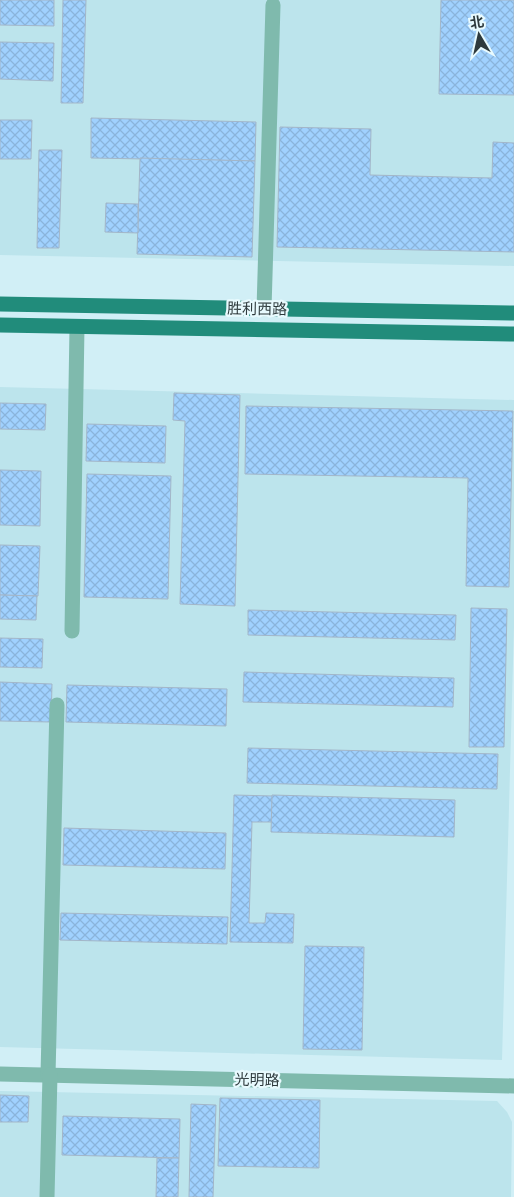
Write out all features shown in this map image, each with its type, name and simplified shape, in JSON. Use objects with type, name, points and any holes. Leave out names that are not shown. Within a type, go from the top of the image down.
[{"type":"main road","name":"胜利西路","points":[[0,304],[514,313]]},
{"type":"main road","name":"胜利西路","points":[[0,325],[514,334]]},
{"type":"street","points":[[264,309],[273,5]]},
{"type":"street","points":[[72,631],[78,327]]},
{"type":"street","points":[[48,1197],[58,705]]},
{"type":"street","name":"光明路","points":[[0,1074],[514,1086]]},
{"type":"shaded area","points":[[0,0],[514,0],[514,266],[0,255]]},
{"type":"shaded area","points":[[0,387],[514,400],[514,626],[502,1060],[0,1047]]},
{"type":"shaded area","points":[[0,1091],[497,1101],[507,1112],[512,1122],[511,1197],[0,1197]]},
{"type":"building","points":[[0,0],[54,0],[54,26],[0,25]]},
{"type":"building","points":[[63,0],[86,0],[83,103],[61,103]]},
{"type":"building","points":[[441,0],[514,0],[514,95],[439,94]]},
{"type":"building","points":[[0,42],[54,43],[53,81],[0,79]]},
{"type":"building","points":[[91,118],[256,122],[255,161],[91,158]]},
{"type":"building","points":[[0,120],[32,120],[31,159],[0,159]]},
{"type":"building","points":[[280,127],[371,129],[370,175],[492,178],[493,142],[514,143],[514,252],[277,247]]},
{"type":"building","points":[[39,150],[62,150],[59,248],[37,248]]},
{"type":"building","points":[[140,158],[255,161],[252,257],[137,254]]},
{"type":"building","points":[[106,203],[138,204],[138,233],[105,232]]},
{"type":"building","points":[[174,393],[240,395],[235,606],[180,604],[185,421],[173,420]]},
{"type":"building","points":[[0,403],[46,404],[45,430],[0,429]]},
{"type":"building","points":[[246,406],[513,411],[509,587],[466,586],[468,478],[245,474]]},
{"type":"building","points":[[87,424],[166,426],[165,463],[86,461]]},
{"type":"building","points":[[0,470],[41,471],[40,526],[0,525]]},
{"type":"building","points":[[87,474],[171,476],[168,599],[84,597]]},
{"type":"building","points":[[0,545],[40,546],[38,596],[0,595]]},
{"type":"building","points":[[0,595],[37,596],[36,620],[0,619]]},
{"type":"building","points":[[471,608],[507,609],[504,747],[469,747]]},
{"type":"building","points":[[248,610],[456,615],[455,640],[248,635]]},
{"type":"building","points":[[0,638],[43,639],[42,668],[0,667]]},
{"type":"building","points":[[244,672],[454,678],[453,707],[243,702]]},
{"type":"building","points":[[0,682],[52,684],[51,722],[0,721]]},
{"type":"building","points":[[67,685],[227,689],[226,726],[66,722]]},
{"type":"building","points":[[248,748],[498,754],[497,789],[247,783]]},
{"type":"building","points":[[234,795],[273,796],[272,822],[252,822],[249,923],[265,923],[266,913],[294,914],[293,943],[230,942]]},
{"type":"building","points":[[272,795],[455,800],[454,837],[271,832]]},
{"type":"building","points":[[64,828],[226,833],[225,869],[63,865]]},
{"type":"building","points":[[61,913],[228,917],[227,944],[60,940]]},
{"type":"building","points":[[305,946],[364,947],[362,1050],[303,1049]]},
{"type":"building","points":[[0,1095],[29,1096],[28,1122],[0,1122]]},
{"type":"building","points":[[220,1098],[320,1100],[319,1168],[218,1166]]},
{"type":"building","points":[[191,1104],[216,1105],[213,1197],[189,1197]]},
{"type":"building","points":[[63,1116],[180,1119],[179,1158],[62,1155]]},
{"type":"building","points":[[157,1158],[179,1158],[178,1197],[156,1197]]}]
